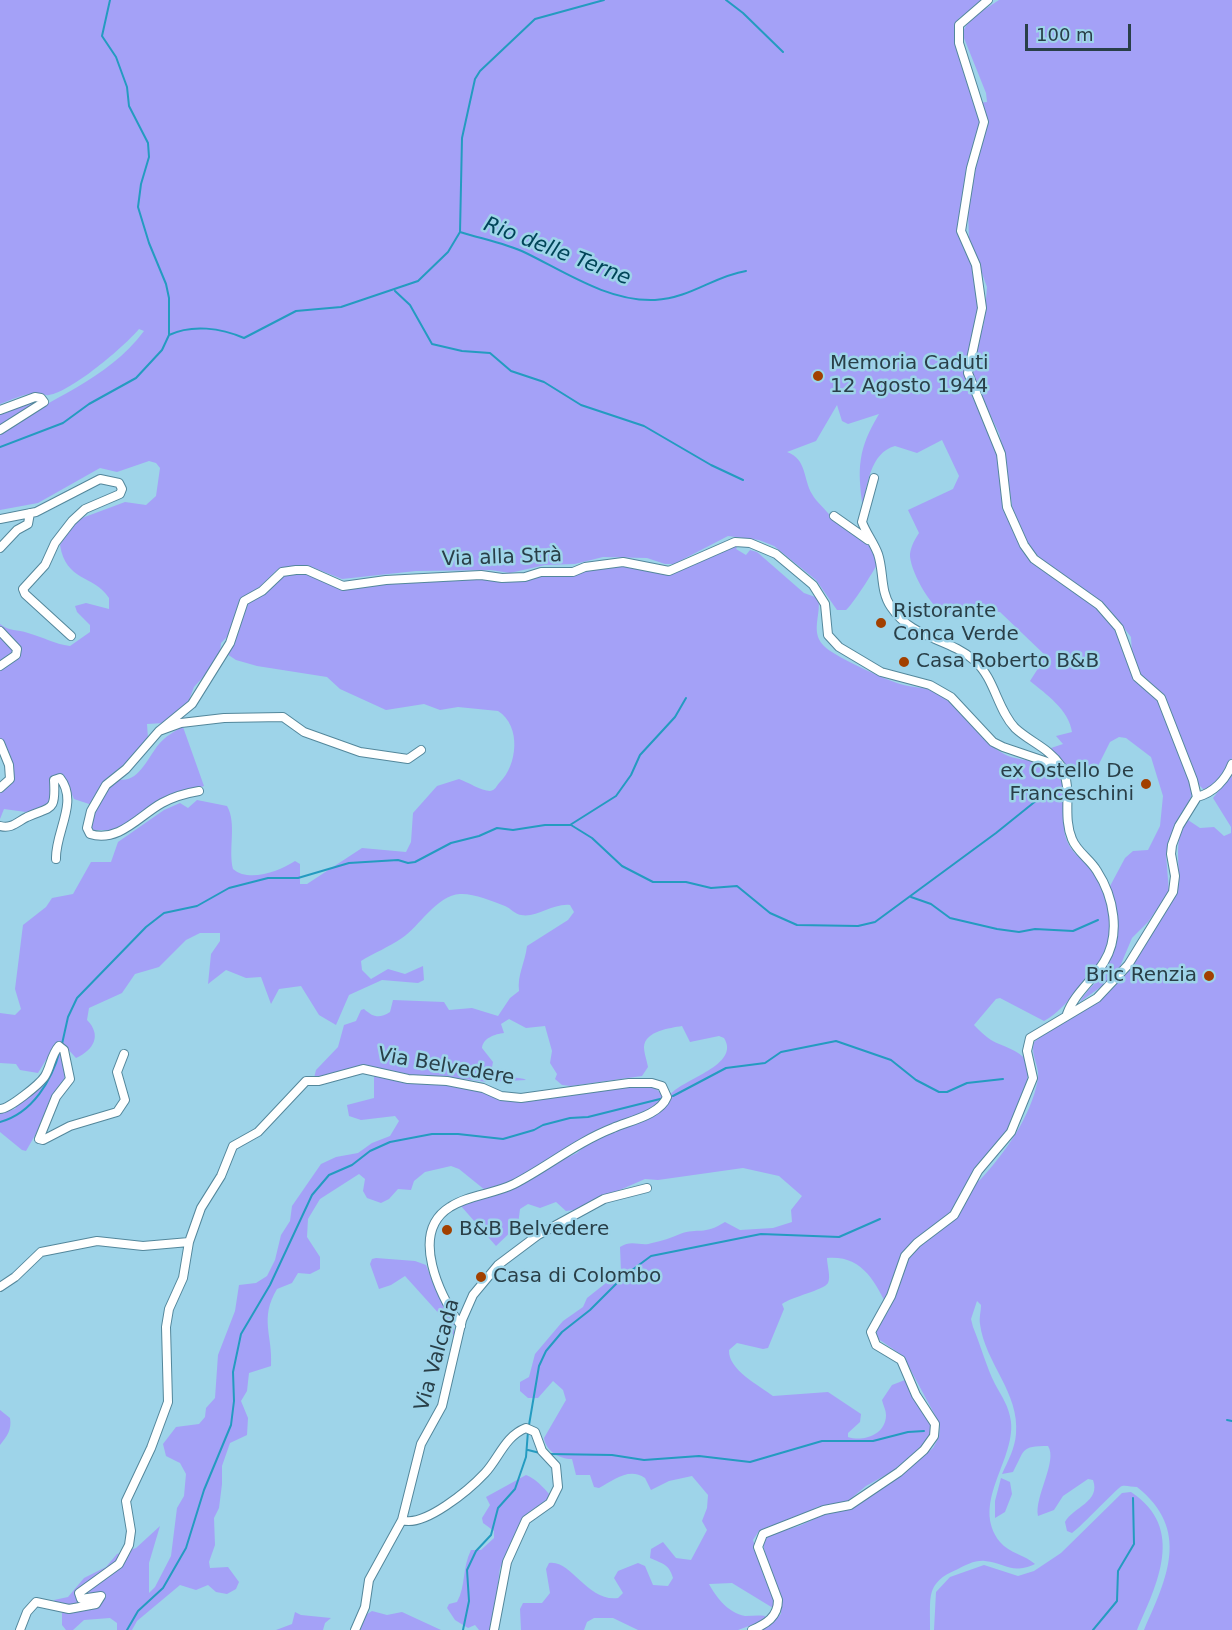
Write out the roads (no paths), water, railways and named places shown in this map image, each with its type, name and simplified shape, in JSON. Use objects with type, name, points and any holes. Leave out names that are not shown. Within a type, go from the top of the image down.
[{"type":"street","points":[[988,0],[959,25],[959,43],[984,122],[971,168],[962,231],[976,265],[982,308],[968,364],[969,379],[997,439],[1007,507],[1024,545],[1042,567],[1099,605],[1119,628],[1137,677],[1161,698],[1193,780],[1197,797]]},
{"type":"street","points":[[0,410],[35,396],[44,402],[0,430]]},
{"type":"street","points":[[874,478],[862,522],[880,561],[885,595],[899,617],[909,628],[954,647],[974,661],[986,675],[1016,729],[1050,753],[1062,767],[1068,785],[1068,824],[1071,836],[1100,877],[1110,903],[1114,933],[1106,960],[1066,1014]]},
{"type":"street","points":[[0,519],[30,513],[100,479],[114,480],[122,489],[115,498],[85,509],[72,521],[55,543],[45,565],[23,589],[25,594],[71,636]]},
{"type":"street","points":[[0,549],[10,536],[28,524],[30,513]]},
{"type":"street","points":[[834,516],[872,543]]},
{"type":"street","name":"Via alla Strà","points":[[199,790],[163,802],[122,831],[104,836],[89,833],[87,828],[88,819],[106,785],[126,769],[159,731],[192,704],[230,643],[244,601],[262,591],[282,572],[307,570],[343,586],[386,580],[481,575],[502,578],[525,577],[541,572],[573,572],[585,567],[623,562],[669,571],[735,542],[750,543],[776,554],[813,585],[825,604],[828,635],[845,651],[881,672],[930,685],[951,697],[993,742],[1062,767]]},
{"type":"street","points":[[0,631],[17,649],[16,655],[0,666]]},
{"type":"street","points":[[159,731],[181,723],[208,719],[272,716],[286,718],[304,732],[360,752],[408,759],[421,750]]},
{"type":"street","points":[[0,743],[10,773],[10,779],[0,788]]},
{"type":"street","points":[[752,1630],[770,1620],[778,1606],[778,1600],[758,1547],[763,1534],[824,1510],[850,1505],[899,1472],[934,1436],[935,1424],[911,1387],[901,1360],[876,1345],[871,1332],[891,1296],[905,1256],[917,1243],[954,1215],[978,1171],[1011,1132],[1033,1078],[1027,1046],[1030,1038],[1066,1014],[1096,998],[1121,974],[1169,900],[1175,885],[1172,845],[1179,826],[1197,797],[1210,792],[1225,778],[1232,764]]},
{"type":"street","points":[[0,826],[11,827],[27,817],[45,812],[55,798],[54,780],[60,778],[67,794],[68,804],[57,838],[56,858]]},
{"type":"street","points":[[0,1109],[10,1107],[44,1077],[50,1059],[58,1046],[64,1050],[70,1079],[56,1097],[39,1139],[44,1140],[70,1126],[117,1112],[125,1100],[117,1072],[124,1053]]},
{"type":"street","name":"Via Belvedere","points":[[20,1630],[27,1612],[36,1602],[69,1609],[96,1604],[101,1596],[81,1599],[79,1593],[119,1564],[126,1552],[131,1531],[126,1501],[151,1448],[168,1402],[166,1327],[169,1309],[183,1278],[189,1242],[204,1202],[221,1176],[230,1150],[237,1142],[263,1128],[306,1081],[319,1081],[363,1069],[408,1080],[447,1081],[483,1088],[501,1096],[521,1098],[630,1083],[652,1083],[662,1086],[667,1097],[659,1107],[596,1135],[512,1185],[457,1204],[444,1212],[431,1234],[431,1259],[447,1303],[461,1326]]},
{"type":"street","name":"Via Valcada","points":[[356,1630],[365,1607],[369,1580],[402,1520],[421,1444],[442,1406],[467,1305],[492,1270],[520,1248],[597,1202],[635,1189],[648,1188]]},
{"type":"street","points":[[0,1287],[15,1278],[41,1252],[97,1241],[143,1246],[189,1242]]},
{"type":"street","points":[[402,1520],[418,1522],[429,1516],[480,1478],[514,1435],[526,1428],[535,1432],[542,1450],[556,1466],[558,1487],[550,1503],[526,1520],[507,1562],[494,1630]]},
{"type":"waterway","points":[[110,0],[102,36],[116,57],[127,87],[129,106],[148,143],[149,157],[141,184],[138,207],[149,243],[166,284],[169,298],[169,335]]},
{"type":"waterway","points":[[0,447],[63,423],[89,404],[136,378],[162,350],[169,335],[197,328],[226,332],[244,338],[296,311],[341,307],[418,281],[448,252],[460,232],[462,138],[475,79],[480,71],[535,19],[604,0]]},
{"type":"waterway","points":[[726,0],[743,13],[783,52]]},
{"type":"waterway","name":"Rio delle Terne","points":[[460,232],[518,250],[604,291],[638,299],[655,300],[680,295],[723,277],[746,271]]},
{"type":"waterway","points":[[395,291],[410,305],[432,344],[462,351],[490,353],[511,371],[544,382],[581,405],[644,426],[711,465],[743,480]]},
{"type":"waterway","points":[[62,1044],[68,1017],[77,998],[146,927],[164,913],[197,906],[229,888],[268,878],[298,878],[349,863],[398,860],[408,863],[415,862],[451,843],[479,836],[497,828],[513,830],[545,825],[570,825],[616,796],[631,775],[640,755],[675,717],[686,698]]},
{"type":"waterway","points":[[571,825],[592,838],[622,866],[653,882],[686,882],[711,888],[737,886],[770,913],[797,925],[858,926],[875,922],[996,833],[1037,800],[1047,788]]},
{"type":"waterway","points":[[911,897],[931,904],[950,918],[1019,932],[1035,929],[1073,931],[1098,920]]},
{"type":"waterway","points":[[673,1096],[726,1068],[765,1063],[781,1052],[836,1041],[891,1060],[916,1080],[939,1092],[947,1092],[967,1083],[1003,1079]]},
{"type":"waterway","points":[[0,1122],[22,1111],[39,1094],[52,1073],[60,1050]]},
{"type":"waterway","points":[[127,1630],[138,1611],[163,1588],[186,1548],[204,1490],[231,1425],[234,1401],[233,1372],[241,1334],[270,1285],[312,1195],[329,1175],[352,1165],[370,1151],[390,1142],[432,1134],[458,1134],[503,1139],[570,1118],[588,1117],[664,1098]]},
{"type":"waterway","points":[[529,1425],[539,1366],[546,1351],[562,1332],[590,1310],[624,1276],[651,1256],[761,1234],[839,1237],[880,1219]]},
{"type":"waterway","points":[[1227,1420],[1232,1421]]},
{"type":"waterway","points":[[463,1630],[469,1601],[467,1570],[476,1551],[491,1535],[498,1508],[515,1489],[526,1457],[528,1431]]},
{"type":"waterway","points":[[550,1454],[612,1455],[644,1460],[699,1456],[750,1462],[822,1441],[873,1441],[908,1432],[924,1431]]},
{"type":"waterway","points":[[528,1450],[540,1453]]},
{"type":"waterway","points":[[1093,1630],[1117,1601],[1118,1571],[1134,1544],[1133,1498]]},
{"type":"place","name":"Memoria Caduti 12 Agosto 1944","points":[[818,376]]},
{"type":"place","name":"Ristorante Conca Verde","points":[[881,623]]},
{"type":"place","name":"Casa Roberto B&B","points":[[904,662]]},
{"type":"place","name":"ex Ostello De Franceschini","points":[[1146,784]]},
{"type":"place","name":"Bric Renzia","points":[[1209,976]]},
{"type":"place","name":"B&B Belvedere","points":[[447,1230]]},
{"type":"place","name":"Casa di Colombo","points":[[481,1277]]}]
